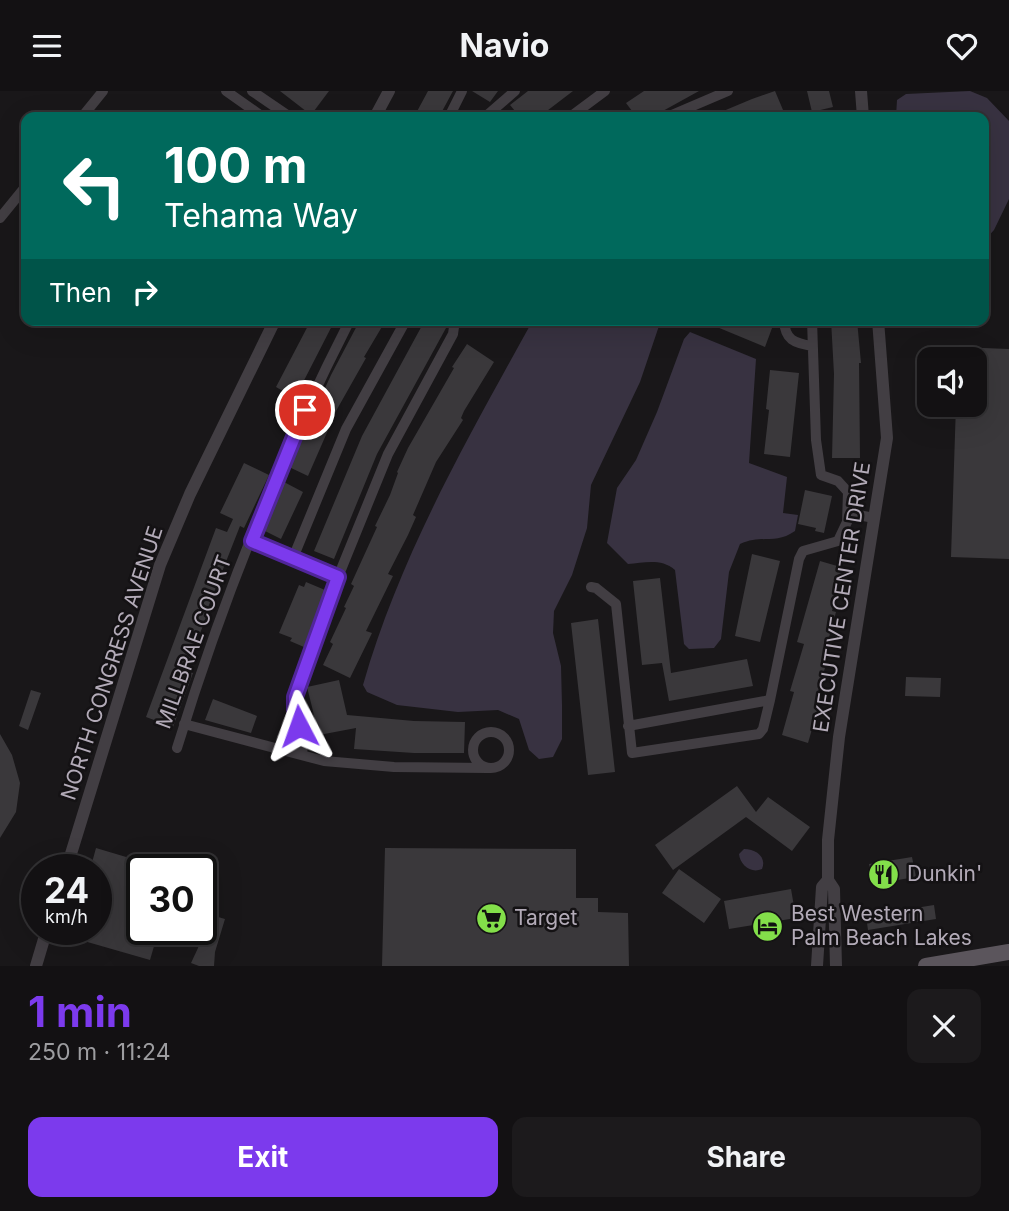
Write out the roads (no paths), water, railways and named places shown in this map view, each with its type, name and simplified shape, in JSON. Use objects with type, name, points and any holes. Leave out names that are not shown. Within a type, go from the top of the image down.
[{"type":"main road","points":[[926,966],[1009,952]]},
{"type":"street","points":[[86,112],[103,91]]},
{"type":"street","points":[[226,91],[256,112]]},
{"type":"street","points":[[252,91],[283,112]]},
{"type":"street","points":[[378,112],[388,91]]},
{"type":"street","points":[[452,112],[462,91]]},
{"type":"street","points":[[491,112],[515,91]]},
{"type":"street","points":[[679,112],[729,91]]},
{"type":"street","points":[[861,91],[863,112]]},
{"type":"street","points":[[576,112],[601,92]]},
{"type":"street","points":[[0,218],[21,192]]},
{"type":"street","name":"NORTH CONGRESS AVENUE","points":[[71,854],[160,565],[190,494],[272,326]]},
{"type":"street","name":"MILLBRAE COURT","points":[[177,748],[204,662],[288,450],[314,391],[348,326]]},
{"type":"street","points":[[293,558],[346,429],[403,326]]},
{"type":"street","points":[[302,755],[304,743],[295,709],[295,697],[338,577],[388,454],[453,334],[454,326]]},
{"type":"street","points":[[785,326],[790,341],[812,345]]},
{"type":"street","points":[[591,587],[616,604],[632,753],[759,734],[763,729],[770,699],[799,559],[803,551],[838,541],[848,521],[848,492],[838,481],[821,475],[816,440],[812,326]]},
{"type":"street","name":"EXECUTIVE CENTER DRIVE","points":[[836,966],[834,889],[828,880],[828,840],[839,737],[887,438],[878,326]]},
{"type":"street","points":[[848,513],[874,518]]},
{"type":"street","points":[[252,541],[338,577]]},
{"type":"street","points":[[628,726],[770,699]]},
{"type":"street","points":[[184,724],[324,761],[394,767],[487,768]]},
{"type":"street","name":"EXECUTIVE CENTER DRIVE","points":[[817,966],[822,887],[828,880]]},
{"type":"street","points":[[36,966],[42,945]]},
{"type":"place","name":"Dunkin'","points":[[884,874]]},
{"type":"place","name":"Target","points":[[491,918]]},
{"type":"place","name":"Best Western Palm Beach Lakes","points":[[768,926]]}]
